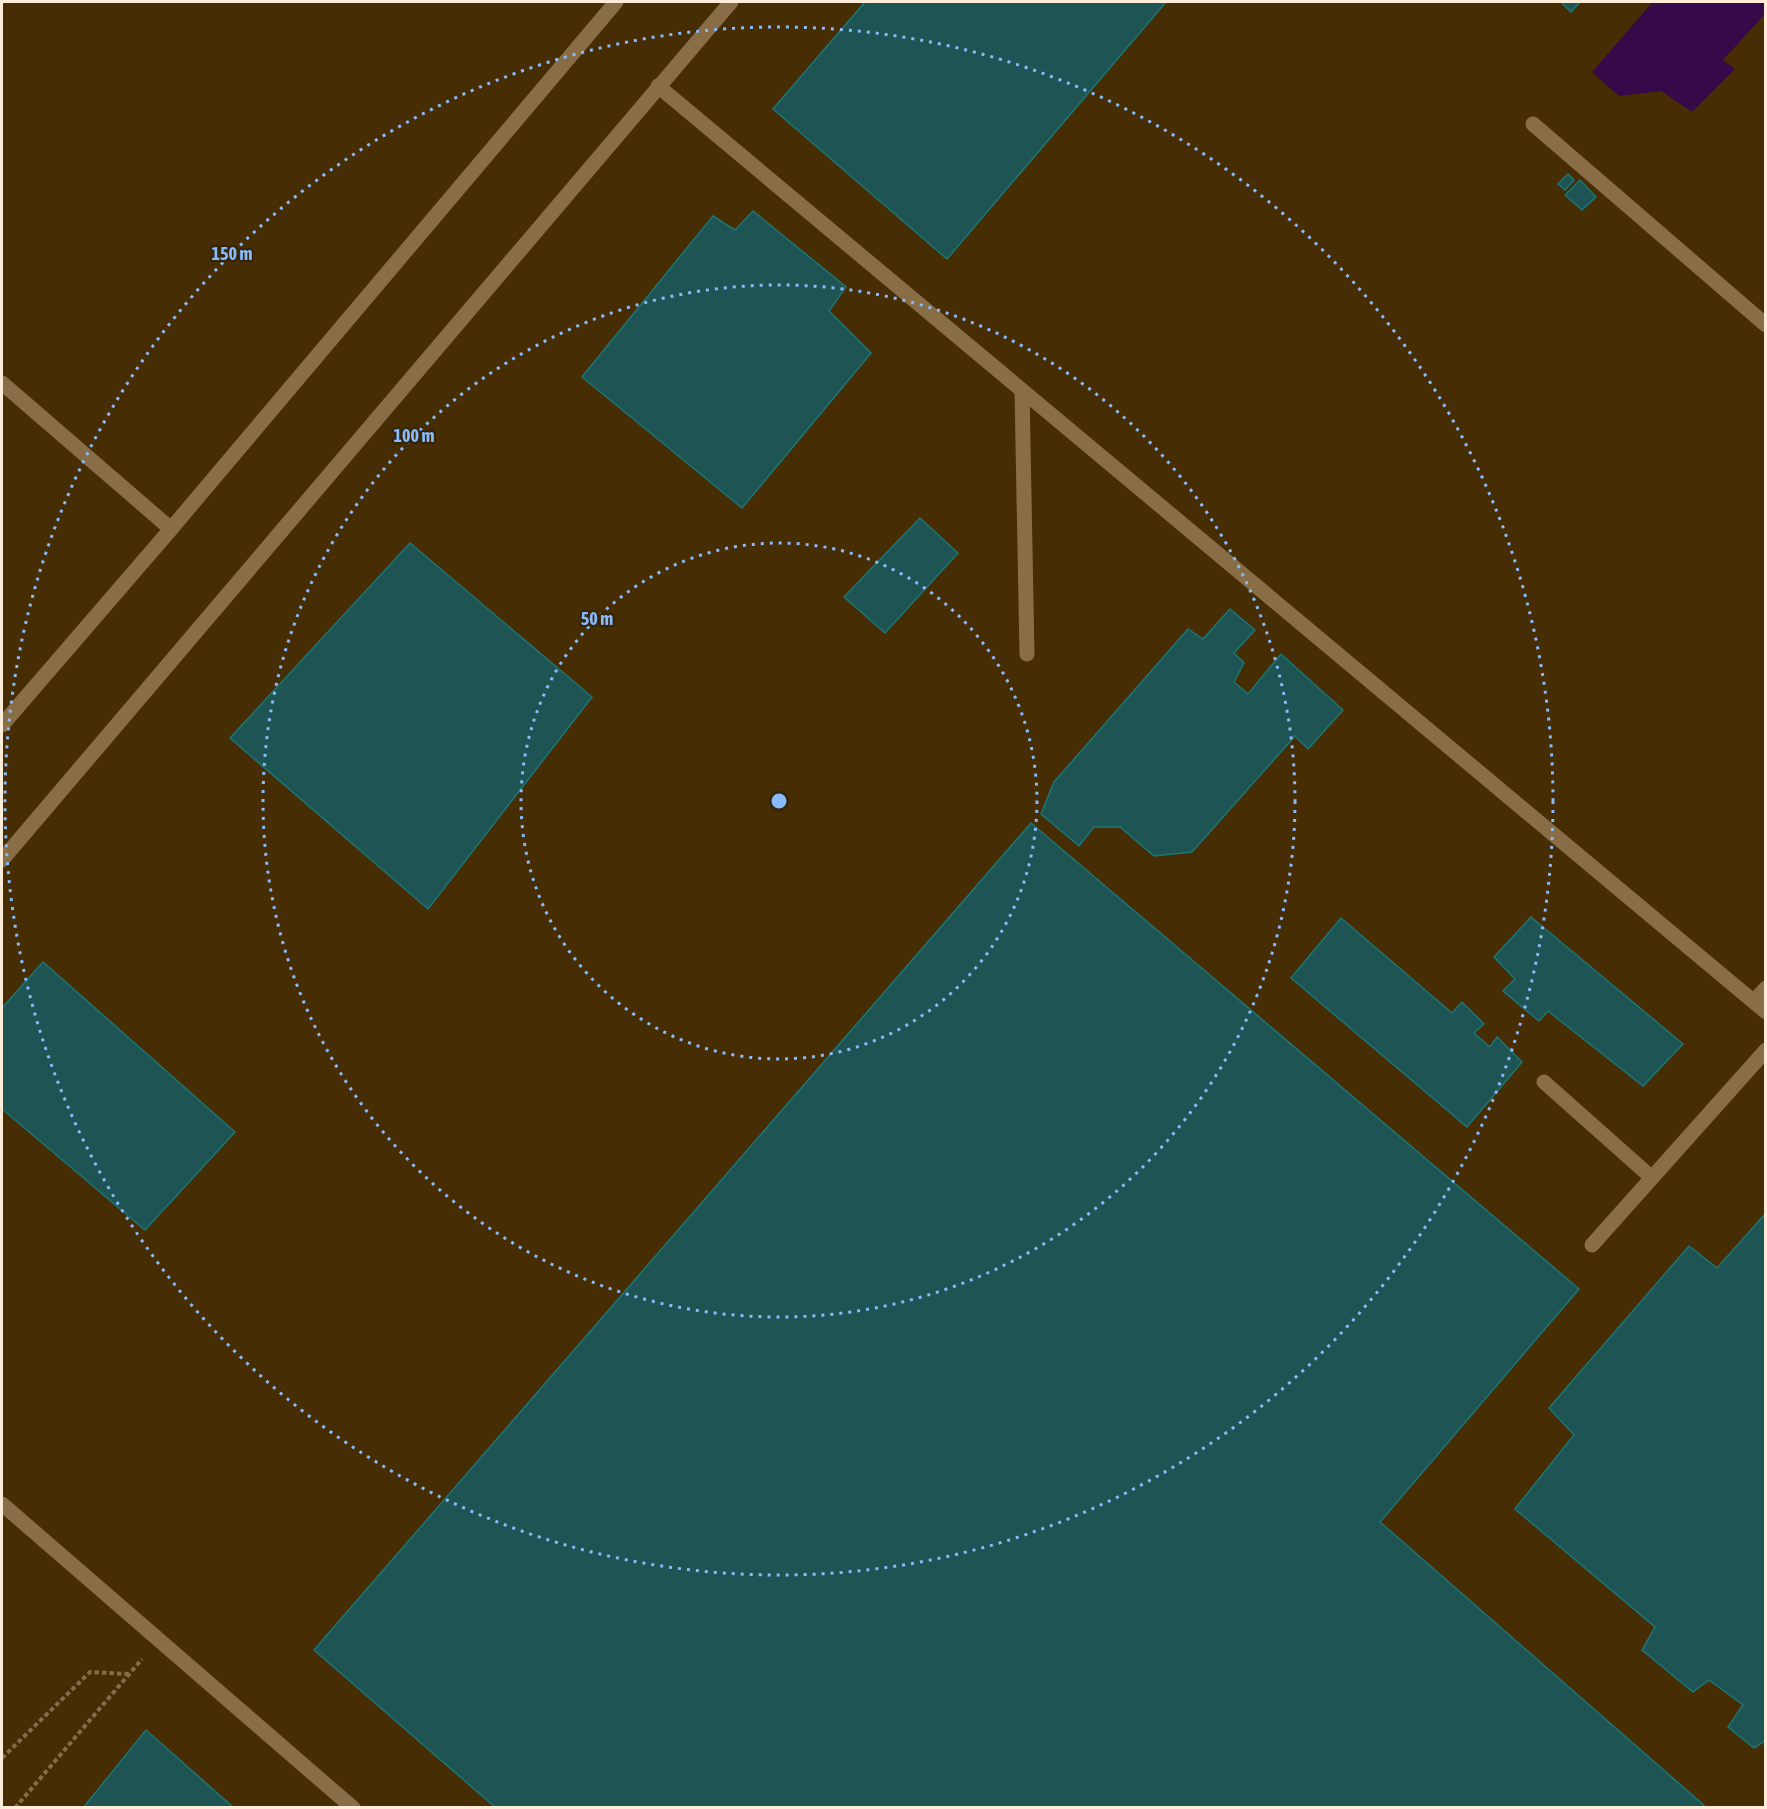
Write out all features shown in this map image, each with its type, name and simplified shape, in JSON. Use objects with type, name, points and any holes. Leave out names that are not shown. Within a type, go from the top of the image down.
[{"type":"lane","points":[[2,725],[171,529],[616,2]]},
{"type":"lane","points":[[2,860],[731,2]]},
{"type":"lane","points":[[658,86],[1760,1006],[1766,988]]},
{"type":"lane","points":[[1533,124],[1766,325]]},
{"type":"lane","points":[[2,383],[171,529]]},
{"type":"lane","points":[[1022,391],[1027,654]]},
{"type":"lane","points":[[1592,1245],[1766,1050]]},
{"type":"lane","points":[[1544,1082],[1651,1177]]},
{"type":"lane","points":[[2,1504],[352,1808]]},
{"type":"path","points":[[2,1758],[90,1672],[129,1674],[15,1808]]},
{"type":"shaded area","points":[[1649,2],[1765,2],[1765,14],[1723,60],[1735,69],[1692,112],[1661,91],[1619,96],[1592,72],[1651,4]]},
{"type":"building","points":[[865,2],[1166,2],[947,259],[773,109]]},
{"type":"building","points":[[1561,2],[1580,2],[1571,12]]},
{"type":"building","points":[[1568,174],[1574,180],[1565,190],[1558,184]]},
{"type":"building","points":[[1580,180],[1596,197],[1582,210],[1565,195]]},
{"type":"building","points":[[753,211],[846,287],[829,311],[871,353],[742,508],[582,377],[713,216],[735,230]]},
{"type":"building","points":[[920,518],[958,553],[885,633],[844,597]]},
{"type":"building","points":[[410,543],[592,697],[428,909],[230,738]]},
{"type":"building","points":[[1230,609],[1255,630],[1234,653],[1244,663],[1234,682],[1248,694],[1281,654],[1343,710],[1308,749],[1295,736],[1192,852],[1154,856],[1120,827],[1094,827],[1079,846],[1041,814],[1054,782],[1188,629],[1203,639]]},
{"type":"building","points":[[1031,823],[1579,1289],[1380,1522],[1707,1808],[496,1808],[314,1650]]},
{"type":"building","points":[[1531,917],[1683,1044],[1643,1086],[1548,1011],[1539,1021],[1503,991],[1515,979],[1494,957]]},
{"type":"building","points":[[1341,918],[1452,1013],[1462,1002],[1484,1024],[1474,1033],[1490,1047],[1497,1037],[1522,1062],[1467,1127],[1291,978]]},
{"type":"building","points":[[43,962],[235,1132],[145,1230],[2,1109],[2,1008]]},
{"type":"building","points":[[1766,1213],[1766,1740],[1754,1748],[1728,1727],[1743,1705],[1709,1680],[1693,1692],[1642,1650],[1655,1627],[1515,1509],[1574,1435],[1549,1408],[1689,1246],[1717,1268]]},
{"type":"building","points":[[146,1730],[234,1808],[83,1808]]}]
